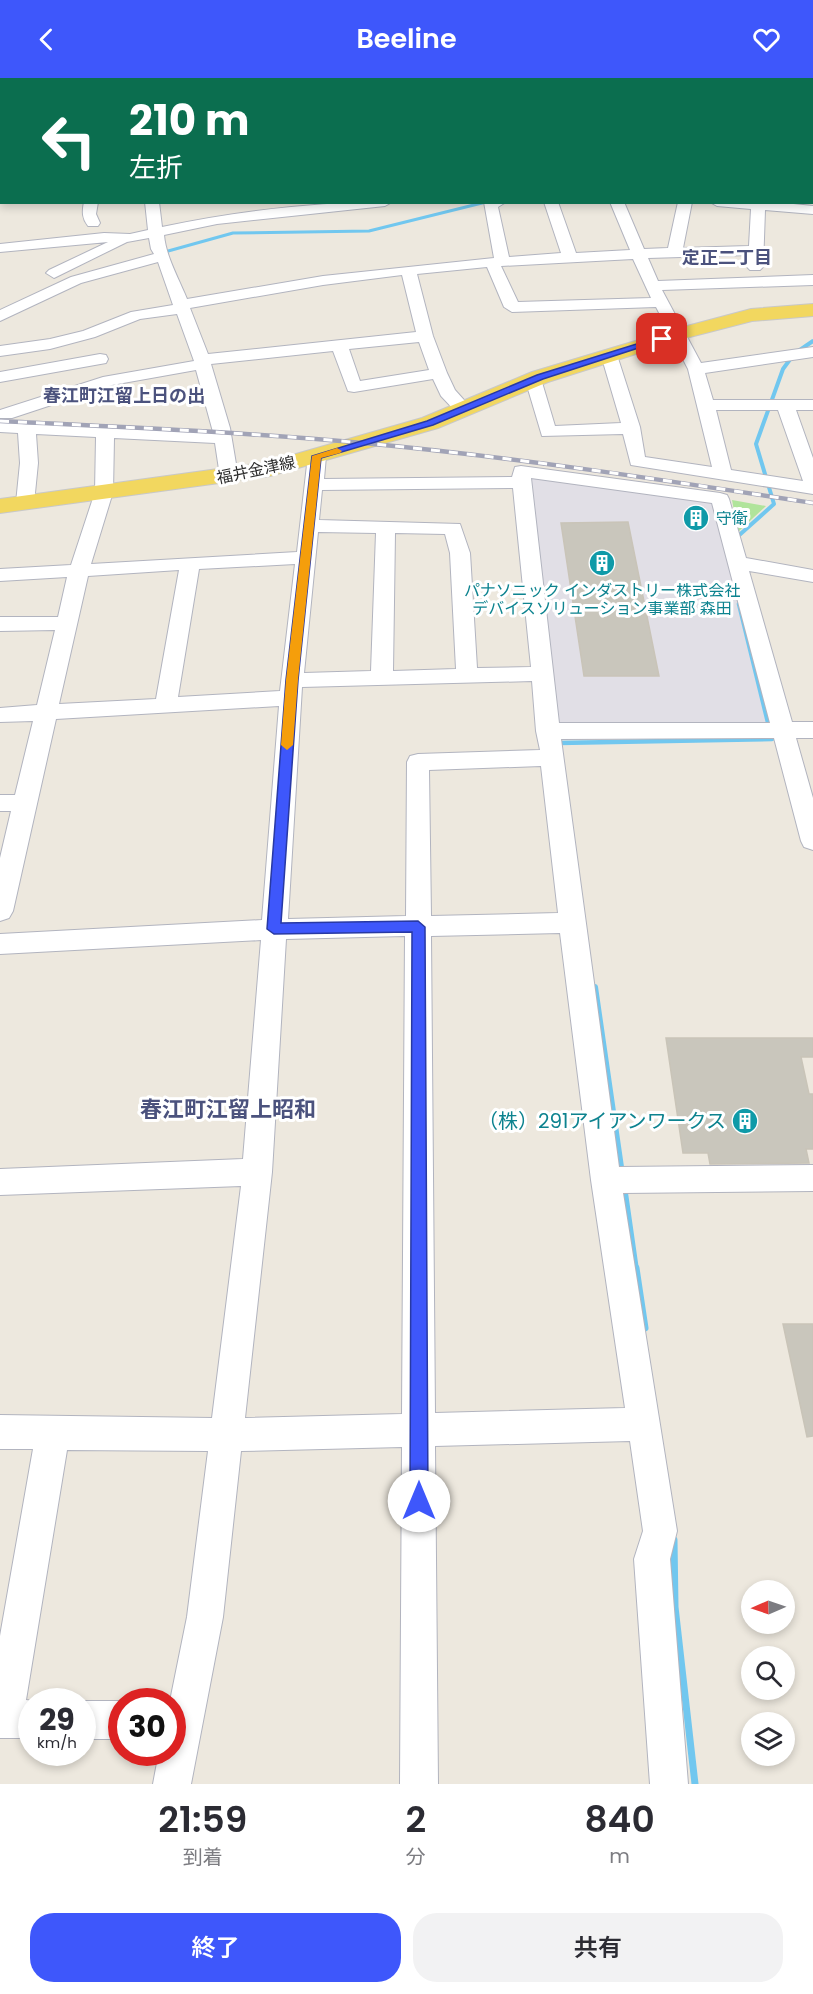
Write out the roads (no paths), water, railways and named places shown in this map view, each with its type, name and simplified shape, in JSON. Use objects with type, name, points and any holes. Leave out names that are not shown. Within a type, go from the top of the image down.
[{"type":"main road","name":"福井金津線","points":[[0,506],[229,476],[317,456],[409,430],[464,410],[533,379],[680,334],[751,315],[813,310]]},
{"type":"street","points":[[91,204],[89,214],[93,223]]},
{"type":"street","points":[[152,204],[158,249],[163,256],[202,362],[223,438],[229,476]]},
{"type":"street","points":[[0,248],[104,237],[130,238],[195,223],[366,204]]},
{"type":"street","points":[[490,204],[497,261],[512,307],[661,302]]},
{"type":"street","points":[[552,204],[570,257]]},
{"type":"street","points":[[618,204],[652,286],[680,334],[696,369],[706,405],[738,563],[813,841]]},
{"type":"street","points":[[675,252],[685,204]]},
{"type":"street","points":[[754,282],[758,204],[813,210]]},
{"type":"street","points":[[54,273],[130,238]]},
{"type":"street","points":[[0,351],[50,344],[89,334],[137,315],[259,288],[497,261],[639,253],[756,250]]},
{"type":"street","points":[[0,316],[75,280],[163,256]]},
{"type":"street","points":[[408,270],[425,336],[439,373],[447,392],[464,410]]},
{"type":"street","points":[[652,286],[813,280]]},
{"type":"street","points":[[89,334],[110,381]]},
{"type":"street","points":[[3,421],[110,381],[202,362],[425,336]]},
{"type":"street","points":[[339,345],[354,387],[439,373]]},
{"type":"street","points":[[696,369],[813,352]]},
{"type":"street","points":[[609,355],[632,426]]},
{"type":"street","points":[[0,377],[100,359]]},
{"type":"street","points":[[533,379],[548,432],[631,429],[637,461],[722,486]]},
{"type":"street","points":[[706,405],[813,405]]},
{"type":"street","points":[[669,1784],[652,1559],[660,1531],[606,1180],[572,923],[549,745],[521,471],[722,486],[813,486],[785,405]]},
{"type":"street","points":[[3,421],[27,429],[223,438]]},
{"type":"street","points":[[25,503],[29,463],[27,429]]},
{"type":"street","points":[[0,911],[79,570],[104,492],[105,432]]},
{"type":"street","points":[[186,1690],[205,1617],[257,1172],[291,689],[317,456]]},
{"type":"street","points":[[314,485],[522,482]]},
{"type":"street","points":[[309,526],[453,528],[460,553],[467,676]]},
{"type":"street","points":[[382,678],[386,527]]},
{"type":"street","points":[[0,575],[306,557]]},
{"type":"street","points":[[166,705],[190,563]]},
{"type":"street","points":[[738,563],[813,576]]},
{"type":"street","points":[[0,624],[67,623]]},
{"type":"street","points":[[0,715],[166,705],[382,678],[541,674]]},
{"type":"street","points":[[419,1784],[418,762],[549,745],[813,730]]},
{"type":"street","points":[[0,803],[25,803]]},
{"type":"street","points":[[0,944],[274,929],[572,923]]},
{"type":"street","points":[[0,1182],[257,1172]]},
{"type":"street","points":[[606,1180],[813,1178]]},
{"type":"street","points":[[0,1432],[227,1435],[645,1424]]},
{"type":"street","points":[[12,1719],[53,1433]]},
{"type":"street","points":[[171,1784],[173,1766]]},
{"type":"waterway","points":[[161,253],[233,233],[369,231],[478,204]]},
{"type":"waterway","points":[[736,538],[774,504],[756,444],[783,369],[794,354],[813,341]]},
{"type":"waterway","points":[[559,747],[559,743],[772,739],[739,604]]},
{"type":"waterway","points":[[595,987],[622,1174]]},
{"type":"waterway","points":[[624,1186],[636,1270]]},
{"type":"waterway","points":[[636,1268],[645,1328]]},
{"type":"waterway","points":[[674,1540],[675,1607],[695,1784]]},
{"type":"railway","points":[[0,421],[182,430],[363,443],[476,455],[813,503]]},
{"type":"place","name":"守衛","points":[[696,518]]},
{"type":"place","name":"パナソニック インダストリー株式会社 デバイスソリューション事業部 森田","points":[[602,563]]},
{"type":"place","name":"（株）291アイアンワークス","points":[[745,1121]]},
{"type":"district","name":"定正二丁目","points":[[727,257]]},
{"type":"district","name":"春江町江留上日の出","points":[[124,395]]},
{"type":"district","name":"春江町江留上昭和","points":[[228,1109]]}]
